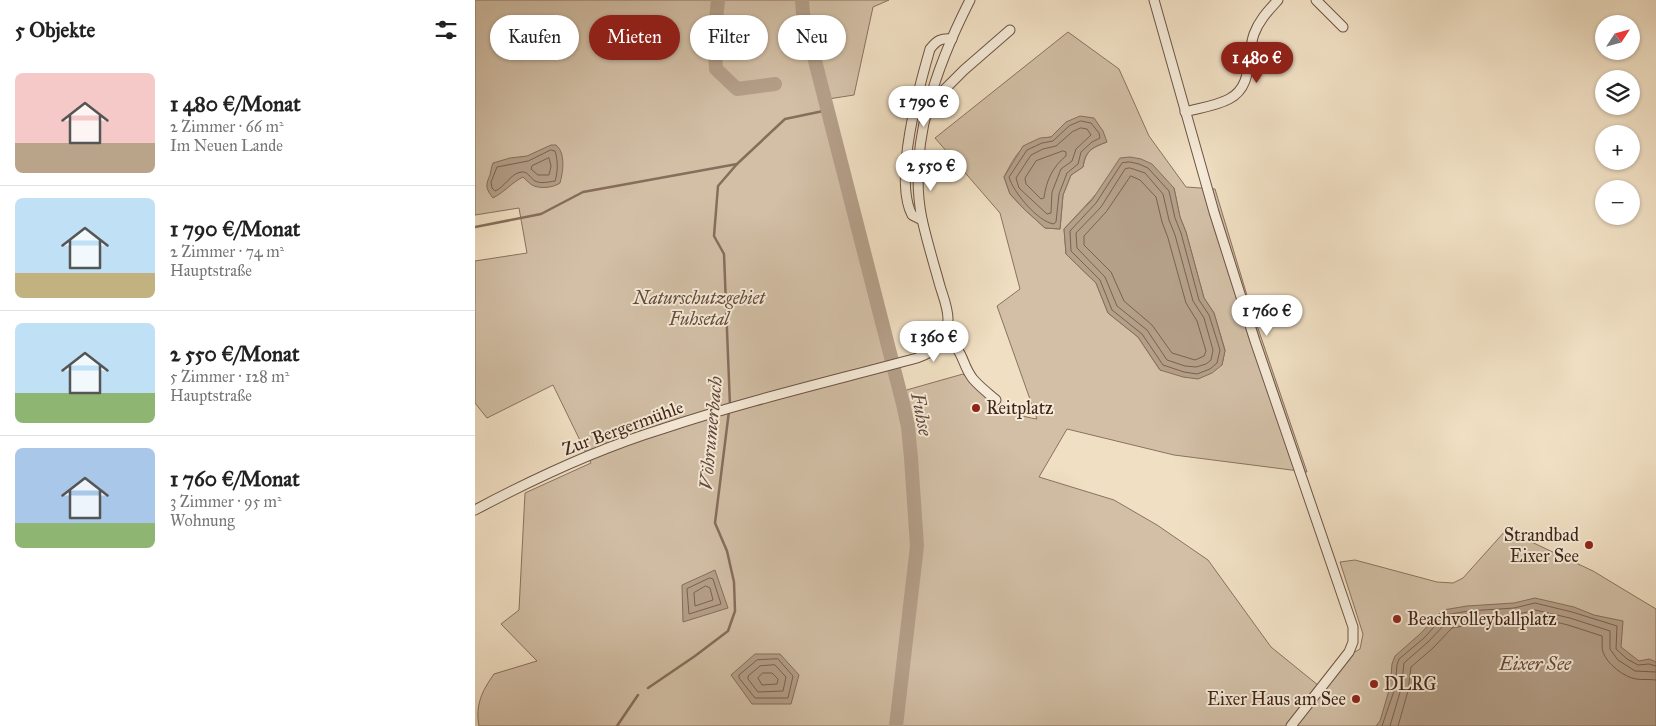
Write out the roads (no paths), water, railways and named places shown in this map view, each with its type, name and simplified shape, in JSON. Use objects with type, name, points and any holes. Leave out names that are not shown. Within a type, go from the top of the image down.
[{"type":"street","points":[[970,0],[952,39],[931,95],[924,124],[918,172],[919,204],[947,312],[948,319],[944,337],[959,350],[972,378],[996,400]]},
{"type":"street","points":[[1154,0],[1185,112],[1259,351],[1353,627],[1353,642],[1349,652],[1291,726]]},
{"type":"street","points":[[1185,112],[1222,102],[1236,95],[1248,76],[1251,46],[1255,31],[1265,14],[1279,0]]},
{"type":"street","points":[[1316,0],[1343,27]]},
{"type":"street","points":[[931,95],[941,93],[1010,30]]},
{"type":"street","points":[[922,220],[911,215],[907,203],[906,164],[913,119],[930,49],[935,42],[942,38],[952,39]]},
{"type":"street","name":"Zur Bergermühle","points":[[475,510],[579,459],[661,429],[717,412],[905,361],[930,352],[936,348],[944,337]]},
{"type":"water","points":[[1080,116],[1094,118],[1103,131],[1107,142],[1090,150],[1085,157],[1083,167],[1071,175],[1063,195],[1060,229],[1045,228],[1010,194],[1004,177],[1023,146],[1040,138],[1051,137],[1066,122]]},
{"type":"water","points":[[551,145],[556,145],[561,153],[563,168],[560,183],[550,187],[538,187],[532,185],[523,177],[493,198],[487,185],[493,163],[527,156]]},
{"type":"water","points":[[1130,157],[1152,164],[1174,188],[1180,217],[1204,298],[1214,313],[1225,351],[1222,365],[1212,373],[1198,379],[1183,377],[1160,370],[1138,337],[1108,313],[1096,283],[1066,254],[1064,229],[1092,200],[1120,158]]},
{"type":"water","points":[[715,570],[728,608],[683,622],[682,585]]},
{"type":"water","name":"Eixer See","points":[[1535,598],[1574,607],[1594,615],[1623,621],[1621,647],[1639,661],[1649,659],[1656,662],[1656,726],[1376,726],[1380,721],[1390,687],[1392,664],[1395,656],[1443,610],[1467,606],[1514,603]]},
{"type":"water","points":[[755,654],[780,654],[799,675],[791,704],[752,704],[731,675]]},
{"type":"waterway","points":[[718,0],[714,39],[716,69],[737,89],[775,84]]},
{"type":"waterway","name":"Fuhse","points":[[802,0],[803,14],[908,427],[917,546],[896,726]]},
{"type":"waterway","name":"Vöhrumerbach","points":[[730,406],[724,254],[714,236],[718,186],[737,164],[785,119],[828,110]]},
{"type":"waterway","points":[[475,227],[541,214],[583,192],[737,164]]},
{"type":"waterway","name":"Vöhrumerbach","points":[[648,688],[728,631],[735,611],[734,582],[727,551],[715,523],[729,411]]},
{"type":"waterway","name":"Vöhrumerbach","points":[[617,726],[638,695]]},
{"type":"place","name":"Reitplatz","points":[[976,408]]},
{"type":"place","name":"Strandbad Eixer See","points":[[1589,545]]},
{"type":"place","name":"Beachvolleyballplatz","points":[[1397,619]]},
{"type":"place","name":"DLRG","points":[[1374,684]]},
{"type":"place","name":"Eixer Haus am See","points":[[1356,699]]},
{"type":"park label","name":"Naturschutzgebiet Fuhsetal","points":[[699,308]]}]
